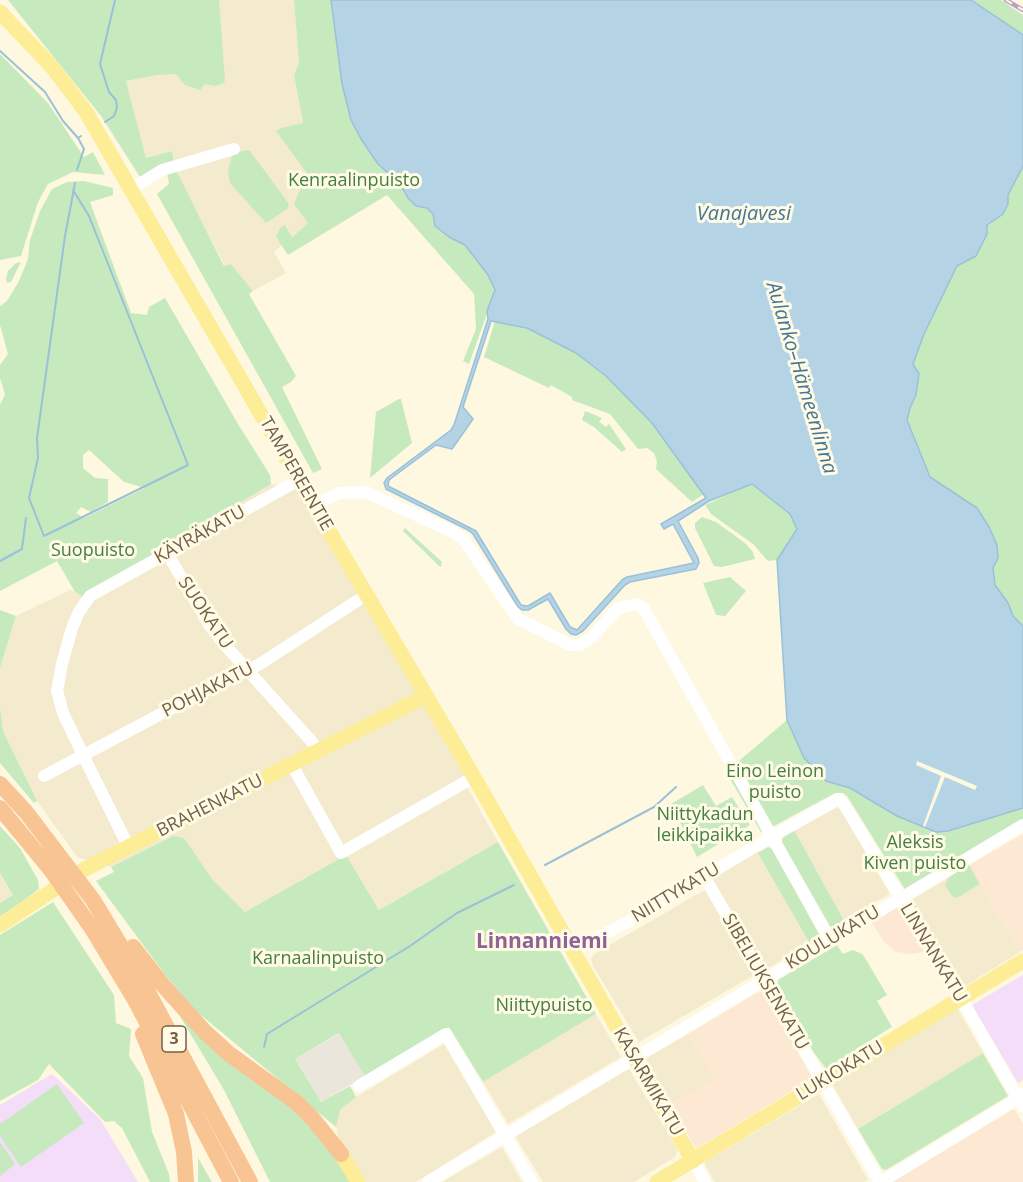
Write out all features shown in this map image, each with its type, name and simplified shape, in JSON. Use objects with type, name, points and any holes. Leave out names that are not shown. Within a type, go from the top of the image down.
[{"type":"highway","name":"3","points":[[0,784],[26,812],[58,866],[75,889],[93,930],[134,998],[231,1182]]},
{"type":"highway","name":"3","points":[[0,808],[58,866]]},
{"type":"highway","name":"3","points":[[75,889],[93,900],[143,983],[250,1182]]},
{"type":"highway","points":[[93,900],[122,932],[186,1014],[228,1053],[314,1119],[341,1154]]},
{"type":"highway","points":[[134,998],[142,1033],[176,1114],[184,1152],[186,1182]]},
{"type":"main road","name":"TAMPEREENTIE","points":[[0,12],[52,67],[86,112],[573,951]]},
{"type":"main road","name":"BRAHENKATU","points":[[0,925],[85,869],[426,696]]},
{"type":"main road","name":"KASARMIKATU","points":[[573,951],[693,1161]]},
{"type":"main road","name":"LUKIOKATU","points":[[657,1182],[1023,961]]},
{"type":"main road","points":[[341,1154],[358,1182]]},
{"type":"street","points":[[131,189],[162,170],[234,148]]},
{"type":"street","name":"KÄYRÄKATU","points":[[129,848],[63,713],[57,692],[57,682],[72,628],[90,596],[299,480]]},
{"type":"street","points":[[315,505],[339,494],[366,492],[453,532],[463,539],[518,618],[571,645],[580,645],[592,637],[618,608],[638,604],[644,609],[830,940]]},
{"type":"street","name":"SUOKATU","points":[[167,554],[210,626],[313,743],[317,752]]},
{"type":"street","name":"POHJAKATU","points":[[44,776],[249,670],[366,595]]},
{"type":"street","points":[[292,765],[341,853],[474,777]]},
{"type":"street","name":"NIITTYKATU","points":[[573,951],[631,920],[835,800],[841,800]]},
{"type":"street","name":"LINNANKATU","points":[[841,800],[1021,1099]]},
{"type":"street","name":"KOULUKATU","points":[[428,1182],[1023,825]]},
{"type":"street","name":"SIBELIUKSENKATU","points":[[704,876],[880,1182]]},
{"type":"street","points":[[359,1086],[446,1034],[532,1182]]},
{"type":"street","points":[[880,1182],[1012,1102],[1021,1099]]},
{"type":"street","name":"KASARMIKATU","points":[[693,1161],[705,1182]]},
{"type":"shaded area","points":[[173,0],[294,0],[299,63],[294,75],[303,124],[325,176],[314,218],[274,252],[286,273],[253,291],[231,264],[225,266],[179,177],[172,151],[146,158],[126,81],[159,74]]},
{"type":"shaded area","points":[[271,484],[300,488],[474,783],[466,785],[498,842],[379,910],[346,855],[245,912],[213,880],[184,838],[173,836],[111,867],[77,857],[37,801],[3,731],[0,706],[0,668],[16,616],[70,590],[84,596]]},
{"type":"shaded area","points":[[838,805],[890,894],[841,922],[791,831]]},
{"type":"shaded area","points":[[1023,834],[1023,950],[1020,952],[969,865]]},
{"type":"shaded area","points":[[760,850],[813,943],[768,968],[763,967],[711,878]]},
{"type":"shaded area","points":[[969,865],[1020,952],[962,988],[910,901]]},
{"type":"shaded area","points":[[0,873],[13,895],[0,903]]},
{"type":"shaded area","points":[[706,891],[754,975],[639,1042],[591,959],[594,954]]},
{"type":"shaded area","points":[[897,907],[924,952],[911,954],[896,952],[884,942],[872,923]]},
{"type":"shaded area","points":[[1023,975],[1023,1080],[1018,1083],[972,1005]]},
{"type":"shaded area","points":[[762,990],[813,1078],[696,1149],[671,1105],[714,1079],[688,1034]]},
{"type":"shaded area","points":[[957,1007],[983,1053],[858,1129],[831,1082]]},
{"type":"shaded area","points":[[596,1014],[621,1057],[508,1124],[483,1082]]},
{"type":"shaded area","points":[[340,1033],[365,1076],[321,1102],[295,1059]]},
{"type":"shaded area","points":[[688,1034],[715,1079],[671,1105],[645,1059]]},
{"type":"shaded area","points":[[444,1044],[496,1132],[416,1182],[366,1182],[338,1137],[336,1127],[340,1110],[356,1097]]},
{"type":"shaded area","points":[[629,1069],[678,1150],[675,1157],[634,1182],[543,1182],[515,1136]]},
{"type":"shaded area","points":[[52,1074],[100,1119],[138,1182],[0,1182],[0,1105]]},
{"type":"shaded area","points":[[819,1094],[868,1180],[864,1182],[715,1182],[705,1162]]},
{"type":"shaded area","points":[[1014,1109],[1023,1124],[1023,1182],[892,1182]]},
{"type":"shaded area","points":[[502,1147],[522,1182],[442,1182]]},
{"type":"green space","points":[[8,0],[219,0],[225,81],[214,86],[205,84],[200,90],[185,85],[176,74],[126,81],[146,158],[172,151],[174,161],[140,177],[101,116]]},
{"type":"green space","name":"Kenraalinpuisto","points":[[294,0],[331,0],[342,84],[351,120],[361,139],[378,164],[400,184],[408,198],[416,206],[427,208],[455,240],[465,245],[493,283],[494,294],[469,364],[463,361],[476,329],[474,294],[387,195],[288,255],[276,237],[280,228],[285,225],[292,237],[308,223],[294,204],[307,173],[276,131],[303,123],[294,75],[299,63]]},
{"type":"green space","points":[[971,0],[1001,0],[1023,15],[1023,35]]},
{"type":"green space","points":[[0,54],[48,103],[84,157],[93,152],[105,175],[73,172],[48,184],[38,202],[21,256],[0,260]]},
{"type":"green space","points":[[250,151],[289,204],[287,209],[266,223],[230,183],[228,170],[232,156],[234,153]]},
{"type":"green space","points":[[1023,166],[1023,626],[1013,616],[1008,603],[995,585],[993,567],[998,558],[997,545],[989,527],[977,508],[930,477],[907,420],[916,395],[913,365],[924,334],[957,266],[976,256],[987,234],[987,225],[1008,204],[1008,195]]},
{"type":"green space","points":[[167,172],[177,172],[224,266],[231,264],[253,291],[249,294],[296,376],[282,387],[322,469],[313,473],[157,194],[169,184]]},
{"type":"green space","name":"Suopuisto","points":[[84,181],[113,188],[113,195],[90,202],[131,313],[147,315],[149,307],[165,298],[270,475],[271,484],[84,597],[75,592],[57,561],[0,591],[0,405],[5,394],[0,378],[0,365],[8,354],[0,325],[0,306],[7,301],[18,283],[28,259],[30,240],[40,211],[52,189],[67,182]],"holes":[[[89,450],[124,482],[145,488],[84,518],[76,513],[81,507],[91,512],[108,502],[108,479],[95,478],[83,468],[83,455]]]},
{"type":"green space","points":[[21,262],[11,282],[7,283],[8,271],[16,263]]},
{"type":"green space","points":[[495,321],[527,328],[576,353],[606,376],[652,423],[704,494],[692,502],[656,469],[657,461],[654,453],[647,448],[638,449],[610,414],[572,400],[572,397],[551,385],[549,388],[484,357]]},
{"type":"green space","points":[[401,399],[412,443],[370,478],[376,412]]},
{"type":"green space","points":[[585,411],[602,418],[599,422],[606,427],[609,424],[626,449],[622,452],[594,427],[582,420]]},
{"type":"green space","points":[[751,484],[791,514],[797,529],[777,560],[768,561],[753,544],[711,514],[705,505]]},
{"type":"green space","points":[[702,517],[716,522],[745,543],[753,552],[755,559],[722,567],[714,566],[695,528],[695,523]]},
{"type":"green space","points":[[405,528],[442,562],[441,567],[403,531]]},
{"type":"green space","points":[[730,577],[746,591],[725,616],[716,615],[703,583]]},
{"type":"green space","points":[[0,610],[16,616],[0,668]]},
{"type":"green space","points":[[0,706],[3,731],[37,801],[34,803],[0,763]]},
{"type":"green space","points":[[787,720],[804,758],[826,781],[850,788],[897,816],[936,832],[1023,808],[1023,822],[906,891],[843,793],[835,793],[761,832],[726,772]]},
{"type":"green space","name":"Niittykadun leikkipaikka","points":[[703,785],[716,806],[732,797],[750,825],[697,857],[671,804]]},
{"type":"green space","points":[[0,826],[20,848],[38,880],[39,889],[0,918],[0,903],[13,895],[0,873]]},
{"type":"green space","points":[[794,830],[843,919],[844,924],[835,930],[831,928],[782,842],[783,837]]},
{"type":"green space","name":"Karnaalinpuisto","points":[[173,836],[184,838],[213,880],[245,912],[346,855],[379,910],[498,842],[596,1014],[483,1082],[449,1027],[365,1076],[339,1033],[295,1059],[321,1102],[350,1086],[356,1097],[340,1110],[336,1127],[196,1011],[166,976],[96,881],[114,872],[111,867]]},
{"type":"green space","points":[[768,847],[772,849],[819,934],[809,942],[758,853]]},
{"type":"green space","points":[[969,865],[980,884],[957,898],[952,896],[945,885],[949,877]]},
{"type":"green space","points":[[53,902],[114,995],[116,1023],[131,1029],[129,1056],[143,1078],[152,1132],[170,1182],[150,1182],[122,1128],[114,1121],[105,1122],[49,1064],[38,1080],[0,1101],[0,935]]},
{"type":"green space","points":[[837,945],[843,954],[853,950],[865,958],[887,995],[877,1001],[892,1027],[827,1070],[814,1053],[777,984],[778,980]]},
{"type":"green space","points":[[178,1013],[308,1122],[353,1182],[270,1182],[224,1090]]},
{"type":"green space","points":[[983,1053],[1008,1096],[886,1170],[882,1169],[858,1129]]},
{"type":"green space","points":[[57,1084],[84,1123],[21,1167],[0,1136],[0,1124]]},
{"type":"green space","points":[[0,1142],[15,1164],[0,1176]]},
{"type":"green space","points":[[198,1158],[212,1182],[198,1182]]},
{"type":"water","name":"Vanajavesi","points":[[331,0],[971,0],[1023,35],[1023,166],[1008,195],[1008,204],[1003,214],[987,225],[987,234],[976,256],[957,266],[924,334],[913,364],[919,374],[916,395],[907,420],[930,477],[977,508],[989,527],[997,545],[998,558],[993,568],[995,585],[1008,603],[1013,616],[1023,626],[1023,808],[948,831],[936,832],[897,816],[850,788],[826,781],[804,758],[787,720],[777,560],[797,529],[790,514],[752,484],[709,501],[678,521],[698,558],[699,563],[696,569],[630,582],[583,631],[576,635],[566,629],[548,599],[528,610],[518,607],[473,534],[468,530],[386,489],[384,483],[387,478],[451,430],[454,425],[495,290],[488,275],[465,245],[449,237],[435,226],[433,214],[427,208],[416,206],[400,184],[378,164],[351,120],[342,84]],"holes":[[[491,321],[527,328],[576,353],[606,376],[652,423],[706,498],[661,524],[664,529],[673,524],[694,563],[627,577],[577,630],[570,627],[550,593],[528,606],[521,605],[476,531],[388,486],[389,480],[436,445],[452,449],[473,419],[463,407]]]},
{"type":"pier","points":[[917,761],[977,786],[975,790],[945,777],[925,827],[923,826],[941,776],[916,765]]},
{"type":"waterway","points":[[105,122],[114,116],[117,108],[116,100],[109,92],[100,64],[115,0]]},
{"type":"waterway","points":[[0,51],[45,92],[63,121],[78,138]]},
{"type":"waterway","points":[[77,170],[84,149],[78,138],[81,136]]},
{"type":"waterway","points":[[29,498],[38,458],[37,438],[65,236],[75,183]]},
{"type":"waterway","points":[[29,498],[44,536],[188,465],[89,216],[73,190]]},
{"type":"waterway","points":[[0,561],[22,549],[26,518]]},
{"type":"waterway","points":[[545,865],[654,807],[676,787]]},
{"type":"waterway","points":[[264,1047],[267,1034],[410,946],[457,913],[514,885]]},
{"type":"railway","points":[[1006,0],[1023,10]]},
{"type":"district","name":"Linnanniemi","points":[[542,942]]},
{"type":"water label","name":"Aulanko–Hämeenlinna","points":[[801,378]]},
{"type":"park label","name":"Eino Leinon puisto","points":[[775,782]]},
{"type":"park label","name":"Aleksis Kiven puisto","points":[[915,853]]},
{"type":"park label","name":"Niittypuisto","points":[[544,1006]]}]
